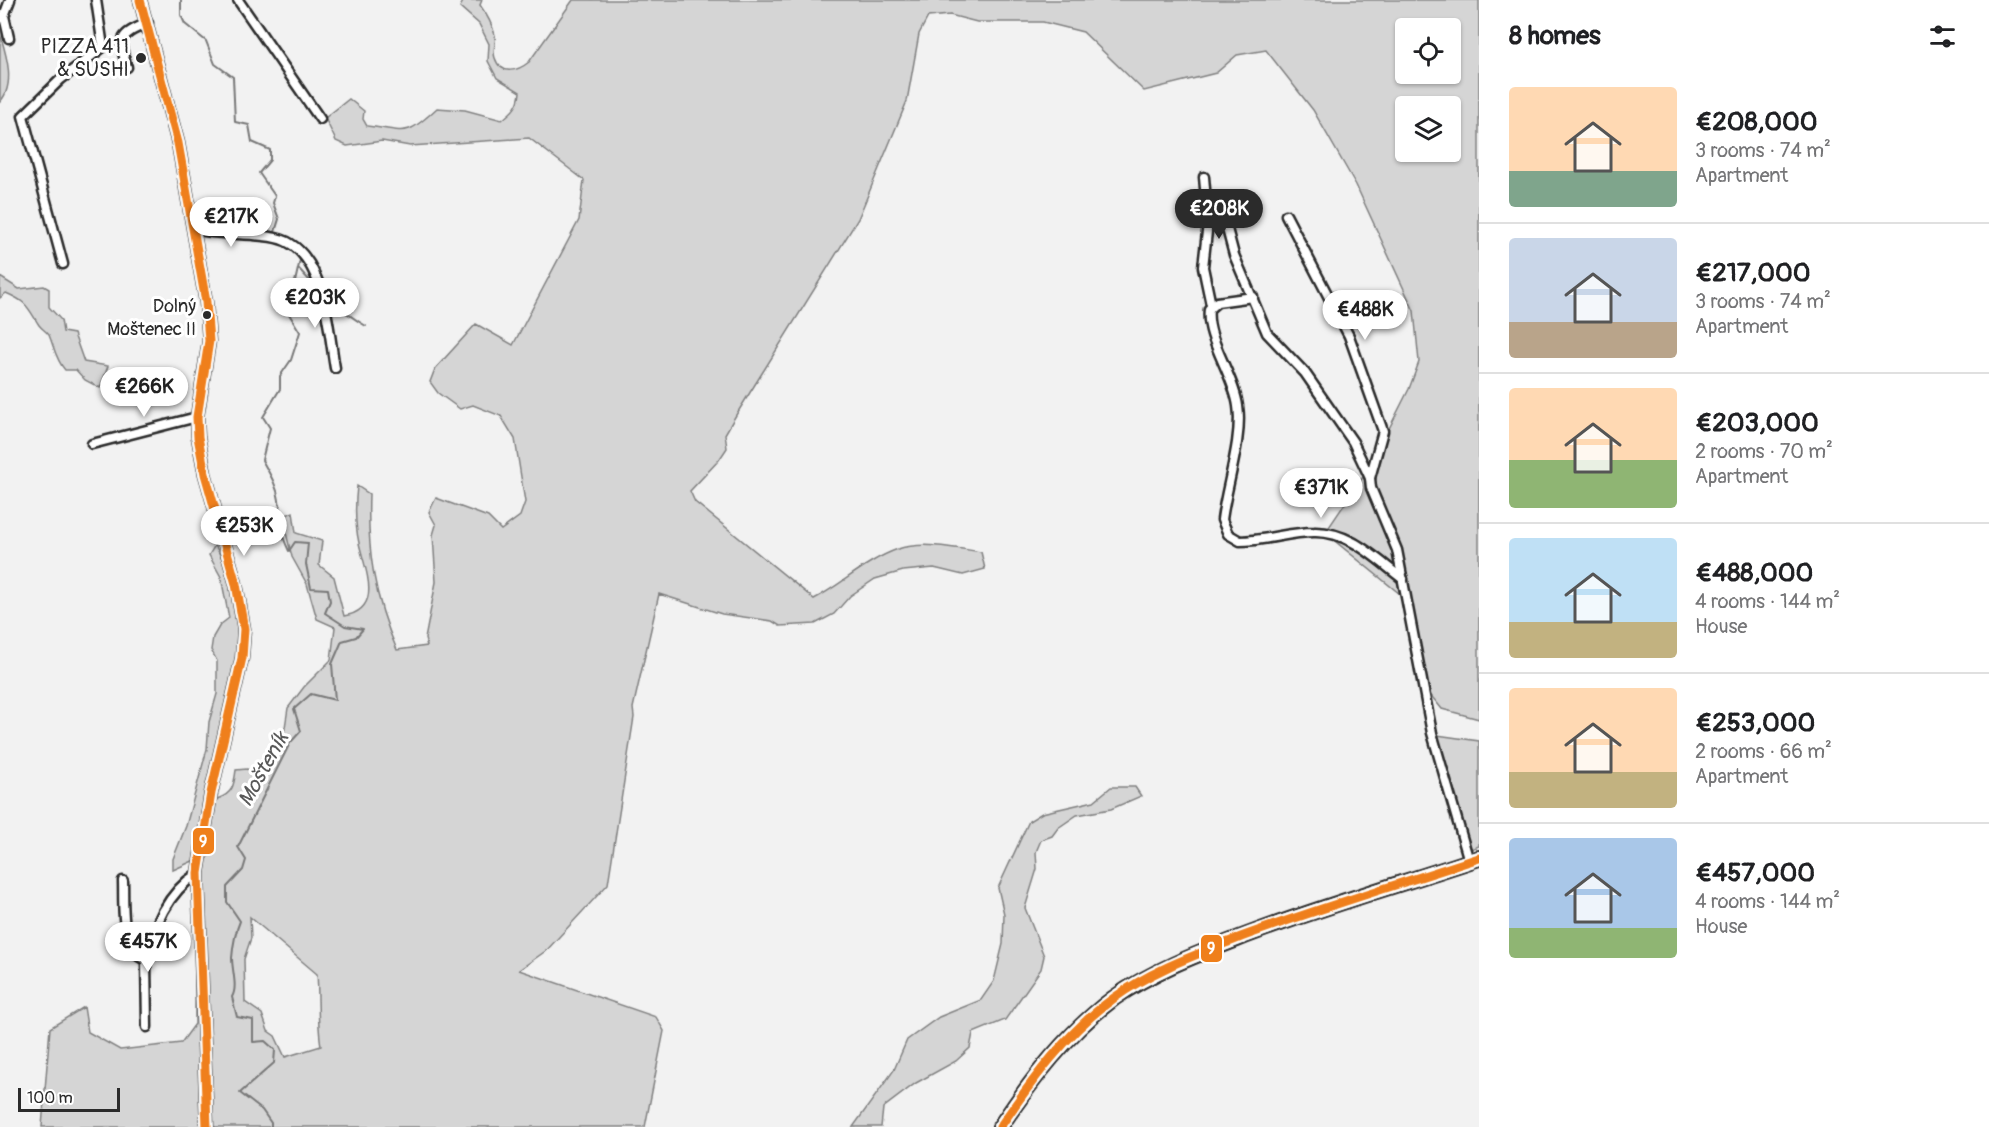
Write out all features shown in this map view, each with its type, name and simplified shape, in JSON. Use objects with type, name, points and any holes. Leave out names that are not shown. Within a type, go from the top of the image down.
[{"type":"main road","points":[[1000,1127],[1041,1069],[1072,1033],[1115,997],[1182,960],[1292,917],[1474,859]]},
{"type":"street","points":[[9,38],[4,16],[10,0]]},
{"type":"street","points":[[63,264],[23,116],[61,78],[103,47],[96,0]]},
{"type":"street","points":[[140,0],[148,23],[178,143],[194,229],[209,334],[197,417],[203,465],[239,597],[244,643],[211,793],[198,873],[207,1127]]},
{"type":"street","points":[[238,0],[320,119]]},
{"type":"street","points":[[127,67],[120,45],[122,39],[130,30],[148,23]]},
{"type":"street","points":[[1204,177],[1208,223],[1203,267],[1211,305],[1208,315],[1210,327],[1232,381],[1239,407],[1237,440],[1222,520],[1225,530],[1234,539],[1240,541],[1315,532],[1338,535],[1369,553],[1403,579]]},
{"type":"street","points":[[1286,215],[1349,336],[1383,431],[1370,478]]},
{"type":"street","points":[[1226,225],[1234,255],[1267,333],[1313,383],[1353,442],[1370,478],[1371,488],[1397,550],[1432,732],[1474,859]]},
{"type":"street","points":[[194,229],[217,234],[276,238],[298,249],[312,265],[318,283],[335,369]]},
{"type":"street","points":[[1211,305],[1253,297]]},
{"type":"street","points":[[92,444],[197,417]]},
{"type":"street","points":[[147,1027],[146,960],[155,926],[165,908],[185,882],[198,873]]},
{"type":"street","points":[[123,881],[125,925],[131,949],[139,958],[146,960]]},
{"type":"shaded area","points":[[464,0],[482,0],[480,5],[495,35],[495,58],[501,67],[510,70],[520,68],[529,62],[573,0],[1479,0],[1479,719],[1442,709],[1428,692],[1411,603],[1325,533],[1369,468],[1409,389],[1419,362],[1414,311],[1356,185],[1313,110],[1266,50],[1237,55],[1216,73],[1144,91],[1083,32],[1043,22],[977,22],[950,15],[928,17],[919,34],[907,101],[858,219],[725,434],[727,448],[690,491],[695,502],[814,599],[876,559],[908,547],[939,546],[981,552],[985,569],[963,575],[934,568],[903,571],[875,579],[850,596],[834,614],[815,624],[780,626],[772,621],[722,614],[659,594],[633,708],[634,717],[608,884],[547,950],[519,970],[656,1017],[664,1031],[645,1127],[42,1127],[50,1028],[84,1007],[88,1032],[120,1050],[181,1043],[195,1024],[195,860],[173,870],[173,859],[186,826],[207,749],[209,722],[217,694],[217,661],[211,650],[213,637],[220,625],[229,618],[221,577],[209,555],[215,545],[235,589],[239,605],[240,629],[235,677],[206,795],[217,799],[230,792],[236,770],[247,769],[261,778],[284,734],[288,708],[304,687],[331,660],[335,627],[317,619],[307,584],[292,557],[282,517],[293,512],[296,533],[322,541],[319,565],[334,577],[344,616],[356,612],[364,605],[368,597],[369,587],[357,529],[357,486],[369,494],[369,535],[374,574],[383,611],[397,650],[427,646],[425,639],[436,582],[433,535],[436,525],[429,512],[436,498],[488,517],[501,530],[520,516],[525,502],[515,439],[501,416],[473,405],[460,409],[438,393],[430,382],[435,369],[476,324],[513,345],[579,220],[584,180],[529,138],[410,146],[382,141],[347,146],[336,141],[325,118],[349,99],[364,111],[363,119],[367,126],[390,130],[411,128],[437,108],[465,110],[502,120],[515,108],[520,92],[497,78],[488,61],[489,44],[479,24],[460,7]],"holes":[[[250,917],[317,974],[321,1046],[285,1057],[275,1036],[268,1031],[262,1014],[245,1002],[244,959],[251,938]]]},
{"type":"shaded area","points":[[0,34],[9,78],[5,95],[0,102]]},
{"type":"shaded area","points":[[0,277],[19,289],[44,286],[49,289],[49,307],[61,320],[63,332],[74,334],[84,362],[108,366],[100,388],[85,380],[76,370],[65,370],[57,358],[49,335],[23,302],[6,293],[0,298]]},
{"type":"shaded area","points":[[1437,735],[1479,741],[1479,846],[1471,849]]},
{"type":"shaded area","points":[[1111,787],[1135,787],[1141,796],[1111,809],[1077,815],[1058,828],[1052,836],[1041,840],[1036,852],[1037,869],[1025,908],[1044,956],[1041,969],[1005,1020],[973,1033],[970,1048],[956,1061],[916,1083],[883,1108],[881,1127],[853,1127],[894,1070],[907,1040],[939,1017],[981,1000],[994,981],[1003,944],[1004,914],[998,888],[1029,821],[1042,813],[1094,801]]},
{"type":"waterway","name":"Mošteník","points":[[181,0],[181,15],[185,24],[206,41],[215,64],[233,77],[235,122],[249,125],[252,142],[270,150],[270,160],[259,173],[275,196],[273,203],[279,219],[274,235]]},
{"type":"waterway","name":"Mošteník","points":[[271,1127],[271,1123],[262,1110],[240,1093],[274,1063],[275,1050],[265,1041],[253,1042],[253,1020],[237,1017],[232,997],[235,984],[232,958],[234,939],[240,921],[227,902],[227,887],[243,870],[246,860],[238,847],[290,743],[301,731],[294,709],[311,694],[335,700],[332,664],[342,641],[356,637],[363,629],[345,626],[325,613],[330,601],[328,589],[311,588],[306,564],[308,543],[295,542],[289,551],[282,530],[278,495],[262,460],[270,428],[263,417],[280,389],[280,376],[291,360],[300,332],[289,314],[285,298],[292,295],[300,260],[298,255]]},
{"type":"waterway","points":[[299,269],[310,281],[315,282]]},
{"type":"waterway","points":[[324,288],[342,310],[366,326]]},
{"type":"transit line","name":"9","points":[[140,0],[178,143],[206,302],[209,341],[197,417],[198,437],[205,474],[236,584],[244,629],[242,658],[211,793],[198,873],[207,1127]]},
{"type":"transit line","name":"9","points":[[1000,1127],[1038,1074],[1066,1041],[1097,1011],[1144,979],[1176,963],[1241,937],[1479,858]]},
{"type":"place","name":"PIZZA 411 & SUSHI","points":[[141,58]]},
{"type":"place","name":"Dolný Moštenec II","points":[[207,315]]}]
